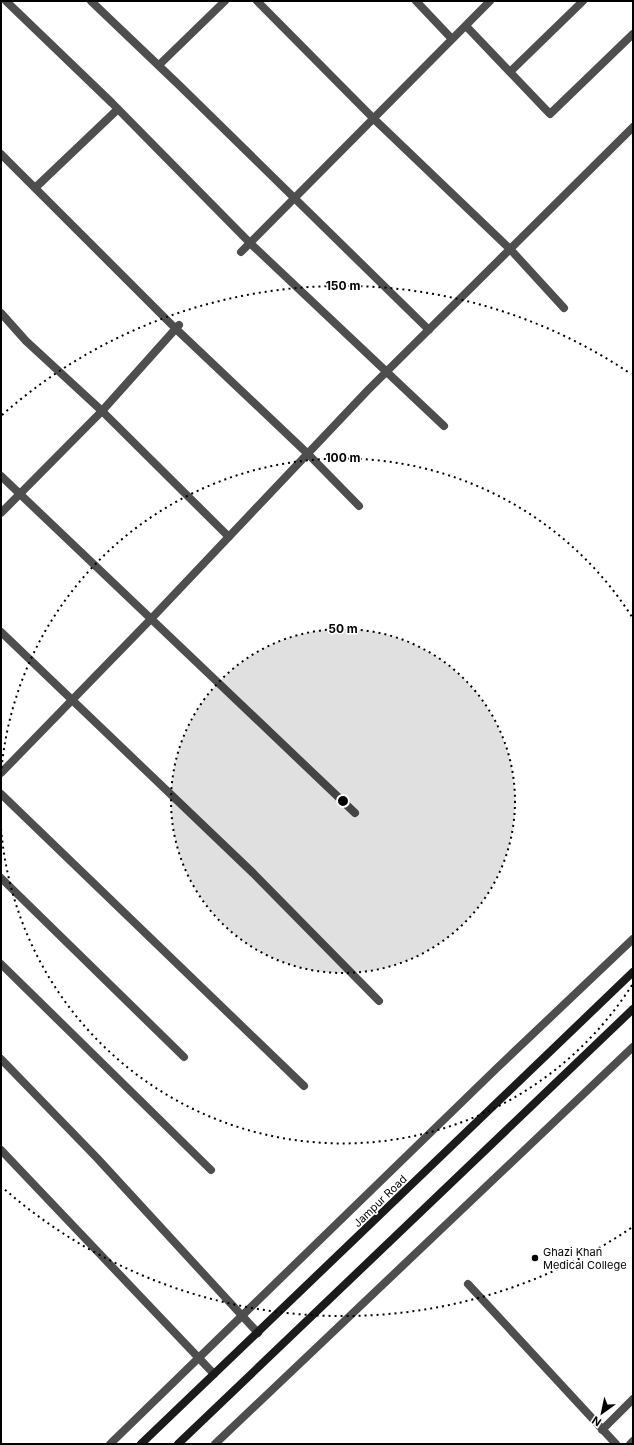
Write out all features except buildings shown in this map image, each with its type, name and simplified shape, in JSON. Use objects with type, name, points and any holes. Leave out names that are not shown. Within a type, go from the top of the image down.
[{"type":"main road","name":"Jampur Road","points":[[141,1444],[633,972]]},
{"type":"main road","points":[[178,1444],[633,1009]]},
{"type":"street","points":[[6,1],[118,109],[250,243],[444,426]]},
{"type":"street","points":[[91,1],[159,65],[429,330]]},
{"type":"street","points":[[159,65],[225,1]]},
{"type":"street","points":[[257,1],[374,119],[510,249],[564,308]]},
{"type":"street","points":[[416,1],[452,39]]},
{"type":"street","points":[[242,252],[490,1]]},
{"type":"street","points":[[510,72],[583,1]]},
{"type":"street","points":[[466,26],[550,114],[633,34]]},
{"type":"street","points":[[35,188],[118,109]]},
{"type":"street","points":[[1,773],[150,620],[386,372],[633,128]]},
{"type":"street","points":[[1,154],[308,454],[359,506]]},
{"type":"street","points":[[1,313],[26,341],[102,411],[229,537]]},
{"type":"street","points":[[1,513],[102,411],[177,326]]},
{"type":"street","points":[[1,476],[150,620],[355,813]]},
{"type":"street","points":[[1,632],[253,873],[379,1001]]},
{"type":"street","points":[[1,794],[304,1086]]},
{"type":"street","points":[[1,878],[184,1057]]},
{"type":"street","points":[[110,1444],[497,1068],[633,939]]},
{"type":"street","points":[[1,964],[211,1170]]},
{"type":"street","points":[[215,1444],[633,1047]]},
{"type":"street","points":[[1,1059],[97,1158],[258,1333]]},
{"type":"street","points":[[1,1150],[214,1374]]},
{"type":"street","points":[[468,1284],[616,1444]]},
{"type":"street","points":[[602,1430],[633,1399]]},
{"type":"street","points":[[630,1444],[633,1441]]},
{"type":"place","name":"Ghazi Khan Medical College","points":[[535,1258]]}]
